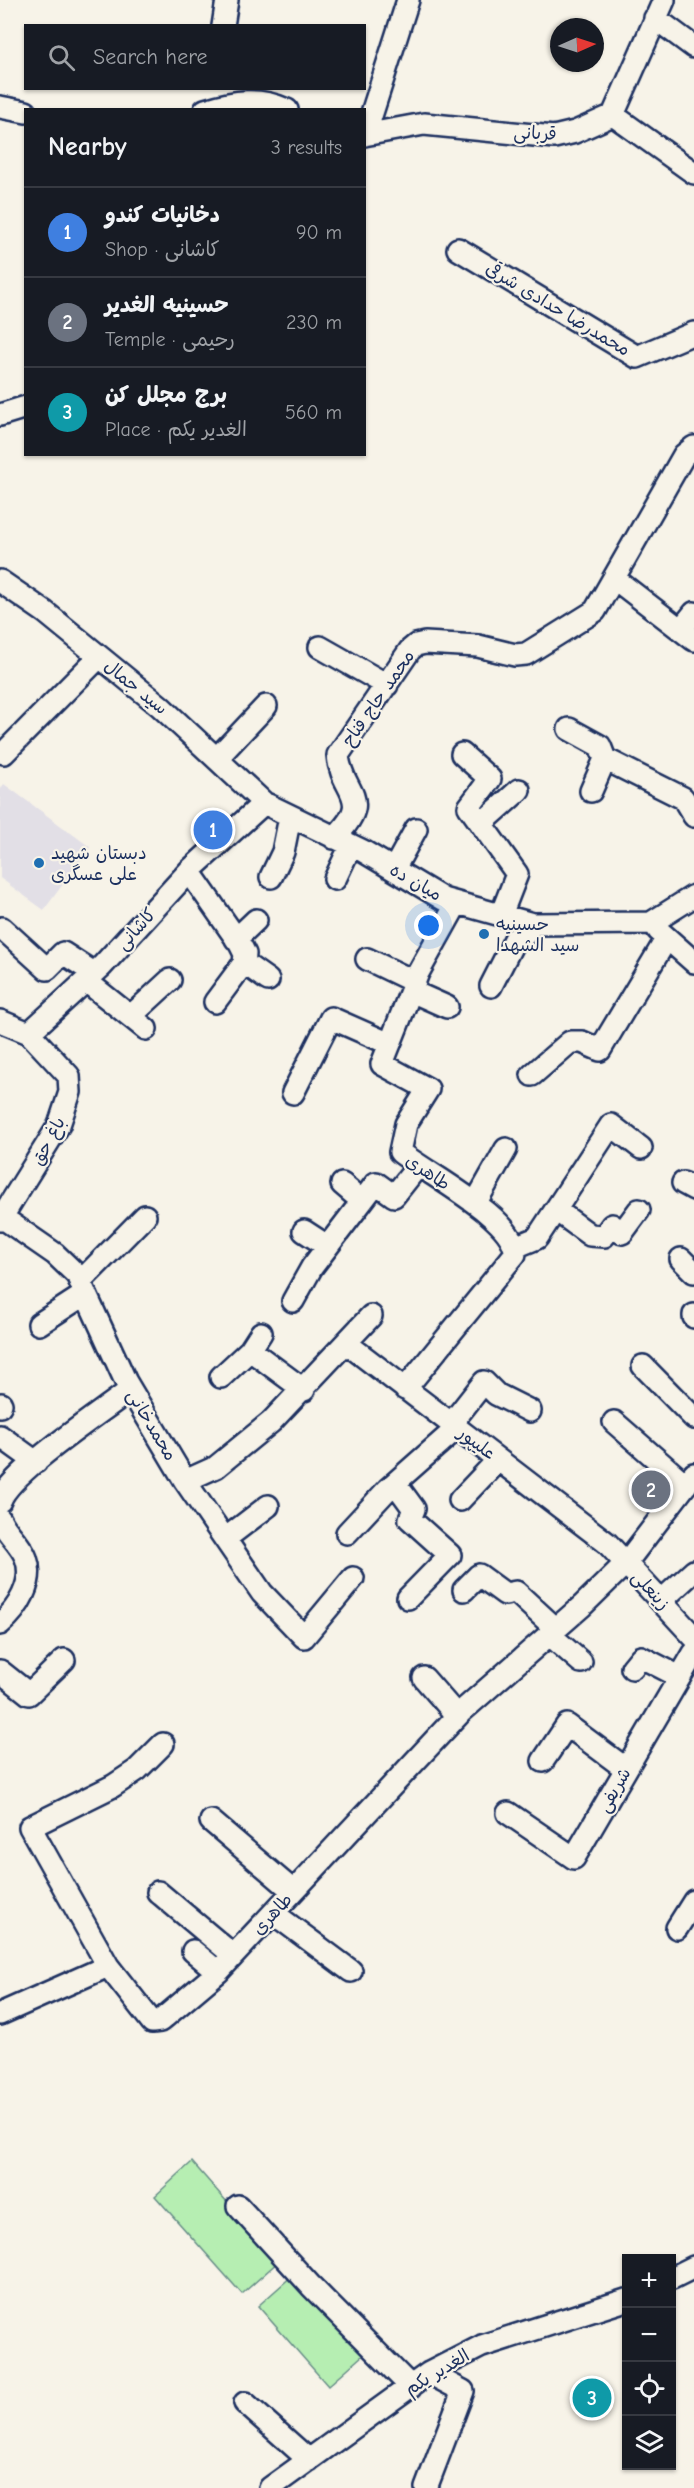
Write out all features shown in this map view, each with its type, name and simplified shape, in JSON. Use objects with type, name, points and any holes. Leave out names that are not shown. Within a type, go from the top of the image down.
[{"type":"street","points":[[223,24],[226,0]]},
{"type":"street","points":[[366,132],[408,0]]},
{"type":"street","points":[[694,46],[660,9],[613,115],[694,173]]},
{"type":"street","points":[[216,101],[263,102],[281,108]]},
{"type":"street","points":[[0,107],[24,112]]},
{"type":"street","name":"قربانی","points":[[366,135],[424,124],[554,136],[575,132],[613,115]]},
{"type":"street","name":"محمدرضا حدادی شرقی","points":[[458,249],[637,357],[694,333]]},
{"type":"street","points":[[0,415],[24,408]]},
{"type":"street","name":"محمد حاج فناح","points":[[343,842],[355,805],[352,788],[339,764],[338,755],[410,650],[416,645],[478,646],[514,655],[526,654],[595,611],[615,579],[644,520],[684,455],[694,447]]},
{"type":"street","points":[[615,579],[690,627]]},
{"type":"street","name":"سید جمال","points":[[0,581],[45,612],[218,757],[264,803]]},
{"type":"street","points":[[320,647],[387,685]]},
{"type":"street","points":[[4,753],[99,657]]},
{"type":"street","points":[[218,757],[266,706]]},
{"type":"street","points":[[570,729],[600,746],[605,759],[683,798],[694,816]]},
{"type":"street","points":[[462,754],[490,779],[469,807],[517,874],[501,915]]},
{"type":"street","points":[[591,791],[605,759]]},
{"type":"street","points":[[481,824],[519,790]]},
{"type":"street","name":"میان ده","points":[[264,803],[394,869],[443,899],[533,924],[659,931]]},
{"type":"street","name":"کاشانی","points":[[29,1033],[90,977],[189,871],[264,803]]},
{"type":"street","points":[[271,877],[283,852],[290,817]]},
{"type":"street","points":[[394,869],[416,829]]},
{"type":"street","points":[[334,879],[343,842]]},
{"type":"street","points":[[189,871],[245,954],[244,963],[215,1002]]},
{"type":"street","points":[[532,1075],[570,1042],[582,1042],[600,1050],[659,931],[694,896]]},
{"type":"street","name":"طاهری","points":[[457,903],[413,987],[382,1064],[428,1089],[405,1124],[400,1152],[417,1167],[476,1202],[512,1236],[516,1247]]},
{"type":"street","points":[[236,939],[256,920]]},
{"type":"street","points":[[491,986],[515,939],[522,938],[533,924]]},
{"type":"street","points":[[2,928],[47,969],[63,952],[139,1022],[170,980]]},
{"type":"street","points":[[659,931],[694,962]]},
{"type":"street","points":[[367,959],[447,1008]]},
{"type":"street","points":[[244,963],[268,980]]},
{"type":"street","points":[[293,1093],[332,1018],[390,1044]]},
{"type":"street","points":[[0,1021],[29,1033]]},
{"type":"street","name":"باغ حق","points":[[2,1219],[59,1125],[70,1092],[69,1076],[29,1033]]},
{"type":"street","points":[[405,1389],[515,1254],[516,1247],[537,1238],[612,1125],[641,1148]]},
{"type":"street","points":[[476,1202],[506,1149]]},
{"type":"street","points":[[293,1301],[327,1246],[376,1183],[394,1196],[417,1167]]},
{"type":"street","points":[[342,1184],[362,1201]]},
{"type":"street","points":[[556,1210],[590,1235],[604,1236],[612,1225],[622,1233],[639,1209]]},
{"type":"street","points":[[39,1324],[83,1288],[145,1216]]},
{"type":"street","name":"محمدخانی","points":[[2,1219],[55,1254],[77,1275],[130,1390],[185,1480],[262,1593],[304,1637],[354,1578]]},
{"type":"street","points":[[304,1231],[327,1246]]},
{"type":"street","points":[[185,1480],[216,1467],[271,1422],[304,1390],[371,1316]]},
{"type":"street","points":[[221,1377],[256,1342],[304,1390]]},
{"type":"street","name":"علیپور","points":[[346,1343],[608,1543]]},
{"type":"street","points":[[643,1366],[694,1418]]},
{"type":"street","points":[[347,1533],[454,1426],[484,1382],[496,1395],[530,1411]]},
{"type":"street","points":[[0,1501],[3,1494],[36,1462],[130,1390]]},
{"type":"street","points":[[614,1422],[690,1480]]},
{"type":"street","points":[[0,1436],[36,1462]]},
{"type":"street","points":[[460,1500],[498,1460]]},
{"type":"street","name":"طاهری","points":[[163,1744],[137,1770],[113,1786],[30,1827],[108,1966],[152,2022],[160,2021],[218,1972],[457,1716],[553,1632],[626,1563],[690,1480]]},
{"type":"street","points":[[392,1486],[414,1509],[410,1519],[450,1555],[408,1598]]},
{"type":"street","points":[[225,1539],[268,1506]]},
{"type":"street","points":[[0,1519],[26,1557],[29,1582],[20,1600],[0,1624]]},
{"type":"street","name":"زینعلی","points":[[608,1543],[694,1637]]},
{"type":"street","points":[[661,1601],[694,1571]]},
{"type":"street","points":[[464,1590],[479,1575],[505,1594],[516,1592],[581,1662]]},
{"type":"street","name":"شریفی","points":[[508,1813],[573,1858],[694,1653]]},
{"type":"street","points":[[632,1668],[641,1657],[680,1677]]},
{"type":"street","points":[[0,1671],[29,1694],[64,1660]]},
{"type":"street","points":[[424,1678],[457,1716]]},
{"type":"street","points":[[543,1761],[567,1725],[626,1769]]},
{"type":"street","points":[[211,1821],[293,1891]]},
{"type":"street","points":[[158,1892],[233,1955]]},
{"type":"street","points":[[677,1928],[694,1901]]},
{"type":"street","points":[[273,1913],[351,1971]]},
{"type":"street","points":[[193,1950],[218,1972]]},
{"type":"street","points":[[0,2014],[108,1966]]},
{"type":"street","points":[[238,2206],[311,2286],[411,2387]]},
{"type":"street","points":[[676,2276],[694,2267]]},
{"type":"street","name":"الغدیر یکم","points":[[270,2488],[429,2373],[482,2346],[622,2302]]},
{"type":"street","points":[[426,2488],[463,2391],[429,2373]]},
{"type":"street","points":[[245,2403],[309,2460]]},
{"type":"shaded area","name":"دبستان شهید علی عسگری","points":[[4,784],[90,847],[44,910],[0,878],[0,790]]},
{"type":"green space","points":[[192,2162],[279,2261],[242,2294],[155,2196]]},
{"type":"green space","points":[[293,2275],[363,2355],[328,2386],[258,2306]]},
{"type":"place","name":"دخانیات کندو","points":[[213,830]]},
{"type":"place","name":"دبستان شهید علی عسگری","points":[[39,863]]},
{"type":"place","name":"حسینیه سید الشهدا","points":[[484,934]]},
{"type":"place","name":"حسینیه الغدیر","points":[[651,1490]]},
{"type":"place","name":"برج مجلل کن","points":[[592,2398]]}]
